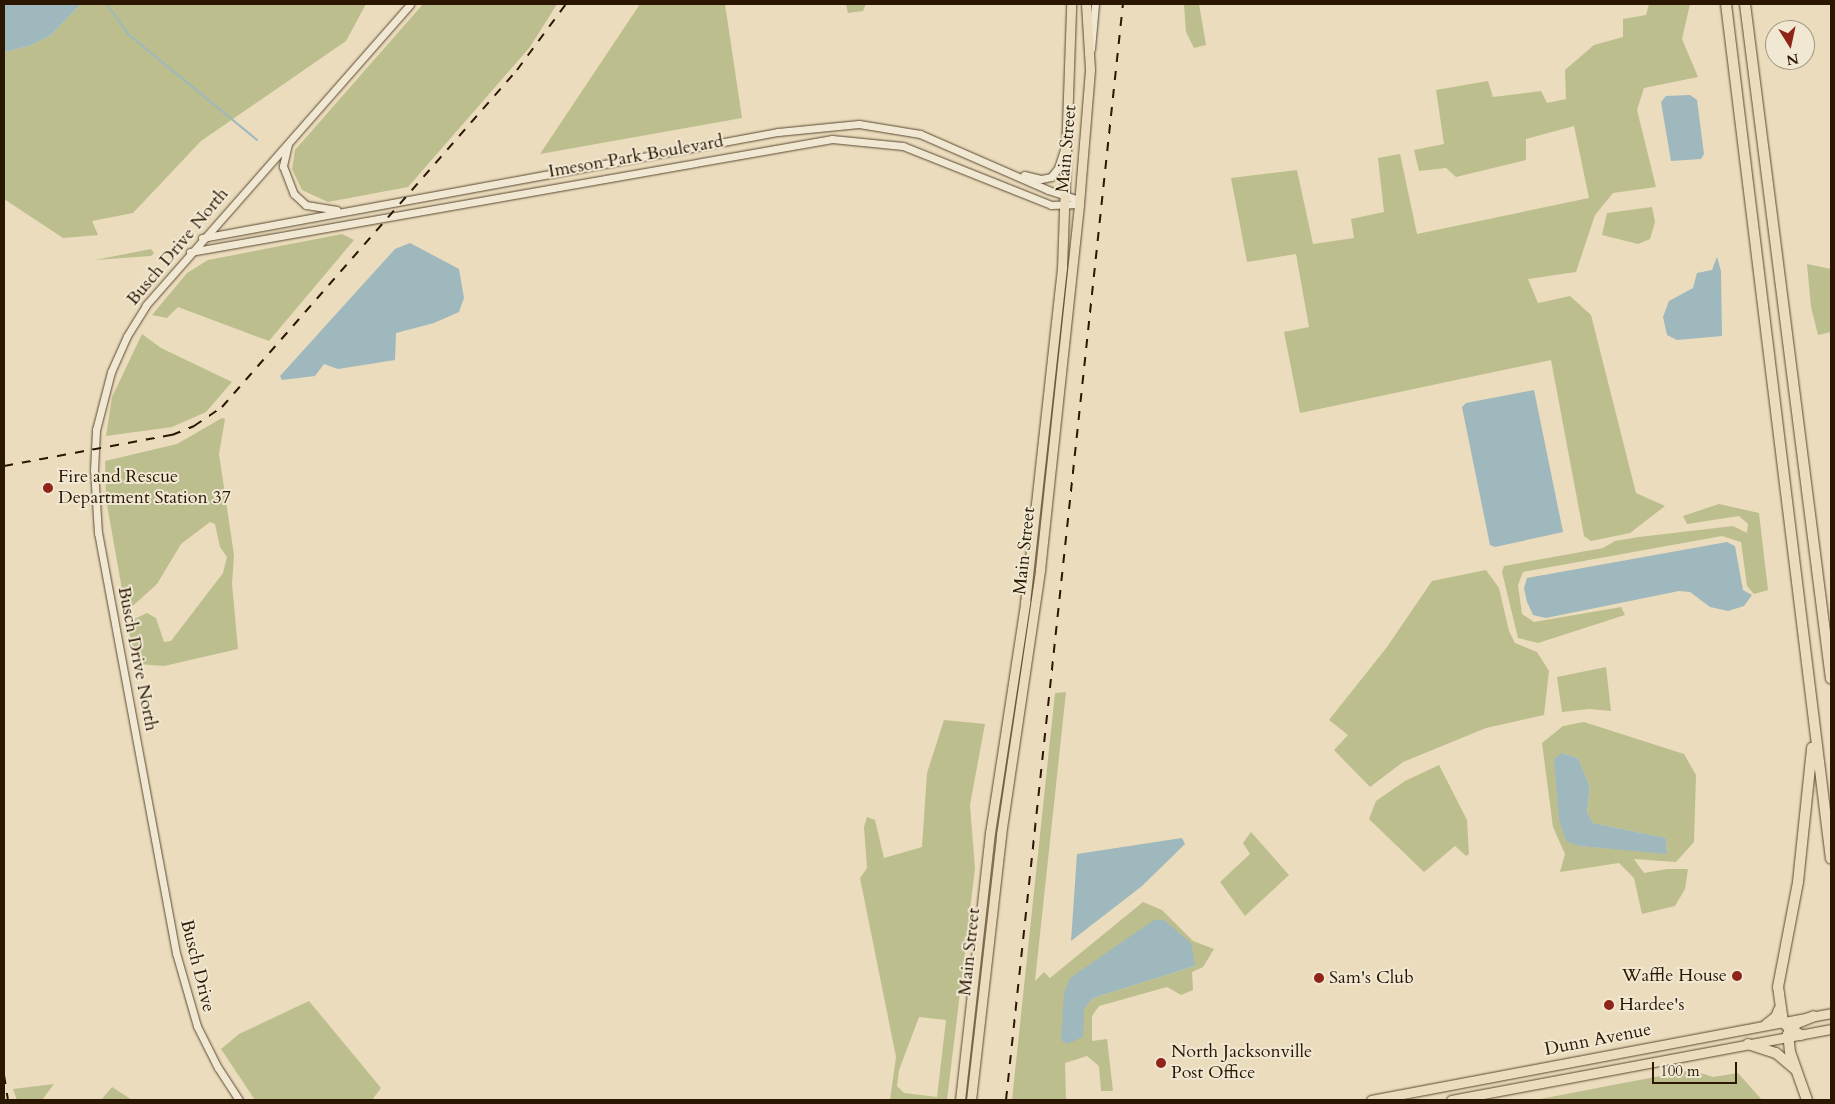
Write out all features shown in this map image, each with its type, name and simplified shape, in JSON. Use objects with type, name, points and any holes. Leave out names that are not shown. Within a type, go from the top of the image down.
[{"type":"highway","points":[[1726,4],[1831,859]]},
{"type":"highway","points":[[1745,4],[1831,679]]},
{"type":"highway","points":[[1807,1100],[1797,1071],[1787,1030],[1779,1010],[1779,977],[1798,882],[1814,722]]},
{"type":"highway","points":[[1766,1025],[1779,1010]]},
{"type":"highway","points":[[1787,1030],[1814,1016]]},
{"type":"highway","points":[[1787,1030],[1801,1035]]},
{"type":"highway","points":[[1748,1044],[1776,1052],[1797,1071]]},
{"type":"main road","name":"Main Street","points":[[960,1100],[990,833],[1029,570],[1062,268],[1068,137],[1071,4]]},
{"type":"main road","name":"Main Street","points":[[971,1100],[1001,835],[1040,570],[1079,202],[1090,54],[1086,4]]},
{"type":"main road","points":[[1814,1016],[1831,1013]]},
{"type":"main road","name":"Dunn Avenue","points":[[1371,1100],[1766,1025],[1787,1030]]},
{"type":"main road","points":[[1801,1035],[1831,1029]]},
{"type":"main road","name":"Dunn Avenue","points":[[1452,1100],[1748,1044],[1787,1030]]},
{"type":"street","name":"Busch Drive North","points":[[159,859],[98,533],[94,449],[102,398],[120,349],[146,305],[202,238],[410,4]]},
{"type":"street","points":[[1090,54],[1095,4]]},
{"type":"street","name":"Imeson Park Boulevard","points":[[202,238],[778,132],[859,124],[920,134],[999,166],[1065,201]]},
{"type":"street","points":[[999,166],[1030,177],[1051,176],[1058,168],[1068,137]]},
{"type":"street","name":"Imeson Park Boulevard","points":[[190,252],[832,139],[902,146],[1051,205],[1065,201],[1079,202]]},
{"type":"street","points":[[289,141],[283,166],[294,194],[317,209],[358,210]]},
{"type":"street","name":"Busch Drive","points":[[159,859],[188,1002],[215,1061],[239,1100]]},
{"type":"green space","points":[[81,4],[366,4],[346,41],[201,141],[133,213],[92,221],[98,235],[63,238],[4,199],[4,52],[29,46],[50,36]]},
{"type":"green space","points":[[423,4],[557,4],[530,47],[408,187],[328,202],[302,190],[292,169],[295,150]]},
{"type":"green space","points":[[640,4],[725,4],[742,118],[540,154]]},
{"type":"green space","points":[[846,4],[866,4],[863,11],[848,13]]},
{"type":"green space","points":[[1184,4],[1199,4],[1206,45],[1194,48],[1186,32]]},
{"type":"green space","points":[[1649,4],[1690,4],[1682,39],[1698,77],[1644,88],[1637,110],[1656,187],[1613,193],[1595,215],[1576,272],[1528,279],[1538,303],[1570,296],[1591,315],[1636,493],[1665,506],[1630,533],[1591,541],[1584,536],[1551,360],[1300,413],[1284,332],[1309,327],[1296,254],[1247,262],[1231,178],[1297,170],[1313,244],[1354,238],[1351,219],[1384,212],[1378,158],[1400,154],[1417,234],[1589,198],[1574,126],[1526,139],[1526,160],[1456,177],[1446,168],[1419,171],[1414,150],[1444,144],[1436,90],[1488,81],[1493,97],[1541,91],[1547,103],[1566,99],[1565,70],[1594,45],[1623,37],[1623,19],[1646,15]]},
{"type":"green space","points":[[1652,207],[1655,222],[1650,239],[1638,244],[1602,235],[1607,213]]},
{"type":"green space","points":[[342,234],[354,240],[269,341],[178,307],[167,318],[152,315],[187,273],[208,260]]},
{"type":"green space","points":[[151,249],[154,253],[151,256],[95,260]]},
{"type":"green space","points":[[1807,264],[1831,269],[1831,332],[1818,335],[1811,307]]},
{"type":"green space","points":[[142,334],[161,348],[232,382],[206,412],[172,427],[106,436],[112,397]]},
{"type":"green space","points":[[222,418],[225,419],[219,454],[234,555],[232,584],[238,649],[164,666],[138,664],[126,623],[147,613],[156,618],[164,642],[171,641],[223,573],[227,557],[220,547],[215,524],[210,522],[181,544],[157,584],[126,612],[106,499],[105,461],[177,444]]},
{"type":"green space","points":[[1719,504],[1759,513],[1768,590],[1754,594],[1747,586],[1741,542],[1722,536],[1523,572],[1518,585],[1522,614],[1534,622],[1621,607],[1625,615],[1538,643],[1518,638],[1502,572],[1504,566],[1603,548],[1615,541],[1639,537],[1733,526],[1747,533],[1748,524],[1739,516],[1687,524],[1683,516]]},
{"type":"green space","points":[[1486,570],[1499,588],[1509,631],[1515,643],[1537,652],[1549,671],[1544,715],[1486,728],[1403,762],[1370,787],[1334,750],[1348,735],[1329,720],[1387,647],[1432,581]]},
{"type":"green space","points":[[1606,667],[1611,711],[1589,709],[1562,712],[1557,677]]},
{"type":"green space","points":[[1066,692],[1035,981],[1044,972],[1050,978],[1143,902],[1162,910],[1193,941],[1214,949],[1203,967],[1192,972],[1193,990],[1181,995],[1167,987],[1099,1006],[1092,1016],[1092,1041],[1107,1039],[1113,1091],[1101,1091],[1099,1066],[1087,1056],[1065,1063],[1066,1100],[1012,1100],[1055,693]],"holes":[[[1107,956],[1195,966],[1093,998],[1084,1009],[1070,978]]]},
{"type":"green space","points":[[944,720],[985,724],[970,805],[975,869],[947,1100],[890,1100],[896,1057],[860,878],[867,868],[864,827],[867,817],[875,820],[884,858],[922,847],[927,773]],"holes":[[[919,1017],[946,1020],[937,1097],[904,1093],[897,1086],[899,1070]]]},
{"type":"green space","points":[[1584,722],[1684,754],[1696,775],[1694,842],[1676,862],[1634,859],[1644,873],[1667,869],[1688,869],[1685,889],[1675,906],[1642,914],[1634,878],[1619,863],[1560,872],[1565,854],[1553,827],[1542,743],[1563,726]],"holes":[[[1562,753],[1578,758],[1590,787],[1587,812],[1593,823],[1666,838],[1667,853],[1579,846]]]},
{"type":"green space","points":[[1439,765],[1467,820],[1469,854],[1466,856],[1455,846],[1424,872],[1369,819],[1376,801],[1405,781]]},
{"type":"green space","points":[[1251,832],[1289,875],[1245,916],[1220,882],[1250,854],[1243,843]]},
{"type":"green space","points":[[309,1001],[381,1088],[372,1100],[255,1100],[221,1049],[239,1034]]},
{"type":"green space","points":[[1691,1070],[1713,1077],[1738,1073],[1762,1100],[1535,1100]]},
{"type":"green space","points":[[54,1084],[42,1100],[17,1100],[13,1089]]},
{"type":"green space","points":[[112,1087],[132,1100],[102,1099]]},
{"type":"water","points":[[4,4],[81,4],[50,36],[29,46],[4,52]]},
{"type":"water","points":[[1690,95],[1697,100],[1704,154],[1701,159],[1671,161],[1661,102],[1666,96]]},
{"type":"water","points":[[410,243],[459,269],[464,298],[459,312],[434,323],[396,333],[395,360],[338,369],[324,364],[315,376],[282,380],[280,376],[395,249]]},
{"type":"water","points":[[1717,257],[1721,271],[1722,336],[1677,340],[1667,335],[1663,317],[1669,301],[1693,288],[1697,273],[1712,270]]},
{"type":"water","points":[[1534,390],[1563,532],[1495,547],[1490,545],[1462,407],[1466,403]]},
{"type":"water","points":[[1727,542],[1735,546],[1743,590],[1752,595],[1744,606],[1728,611],[1710,607],[1690,592],[1679,591],[1546,618],[1533,615],[1527,602],[1524,588],[1527,578]]},
{"type":"water","points":[[1562,753],[1578,758],[1590,787],[1587,812],[1593,823],[1666,838],[1667,854],[1579,846],[1566,841],[1559,819],[1554,759]]},
{"type":"water","points":[[1182,838],[1185,844],[1142,886],[1071,941],[1077,854]]},
{"type":"water","points":[[1154,920],[1164,920],[1191,943],[1195,966],[1093,998],[1084,1009],[1083,1037],[1067,1044],[1061,1040],[1064,993],[1070,978]]},
{"type":"waterway","points":[[107,4],[128,34],[257,140]]},
{"type":"railway","points":[[4,466],[172,435],[194,426],[222,407],[517,70],[566,4]]},
{"type":"railway","points":[[1006,1100],[1123,4]]},
{"type":"railway","points":[[4,1075],[8,1100]]},
{"type":"place","name":"Fire and Rescue Department Station 37","points":[[48,488]]},
{"type":"place","name":"Waffle House","points":[[1737,976]]},
{"type":"place","name":"Sam's Club","points":[[1319,978]]},
{"type":"place","name":"Hardee's","points":[[1609,1005]]},
{"type":"place","name":"North Jacksonville Post Office","points":[[1161,1063]]}]
